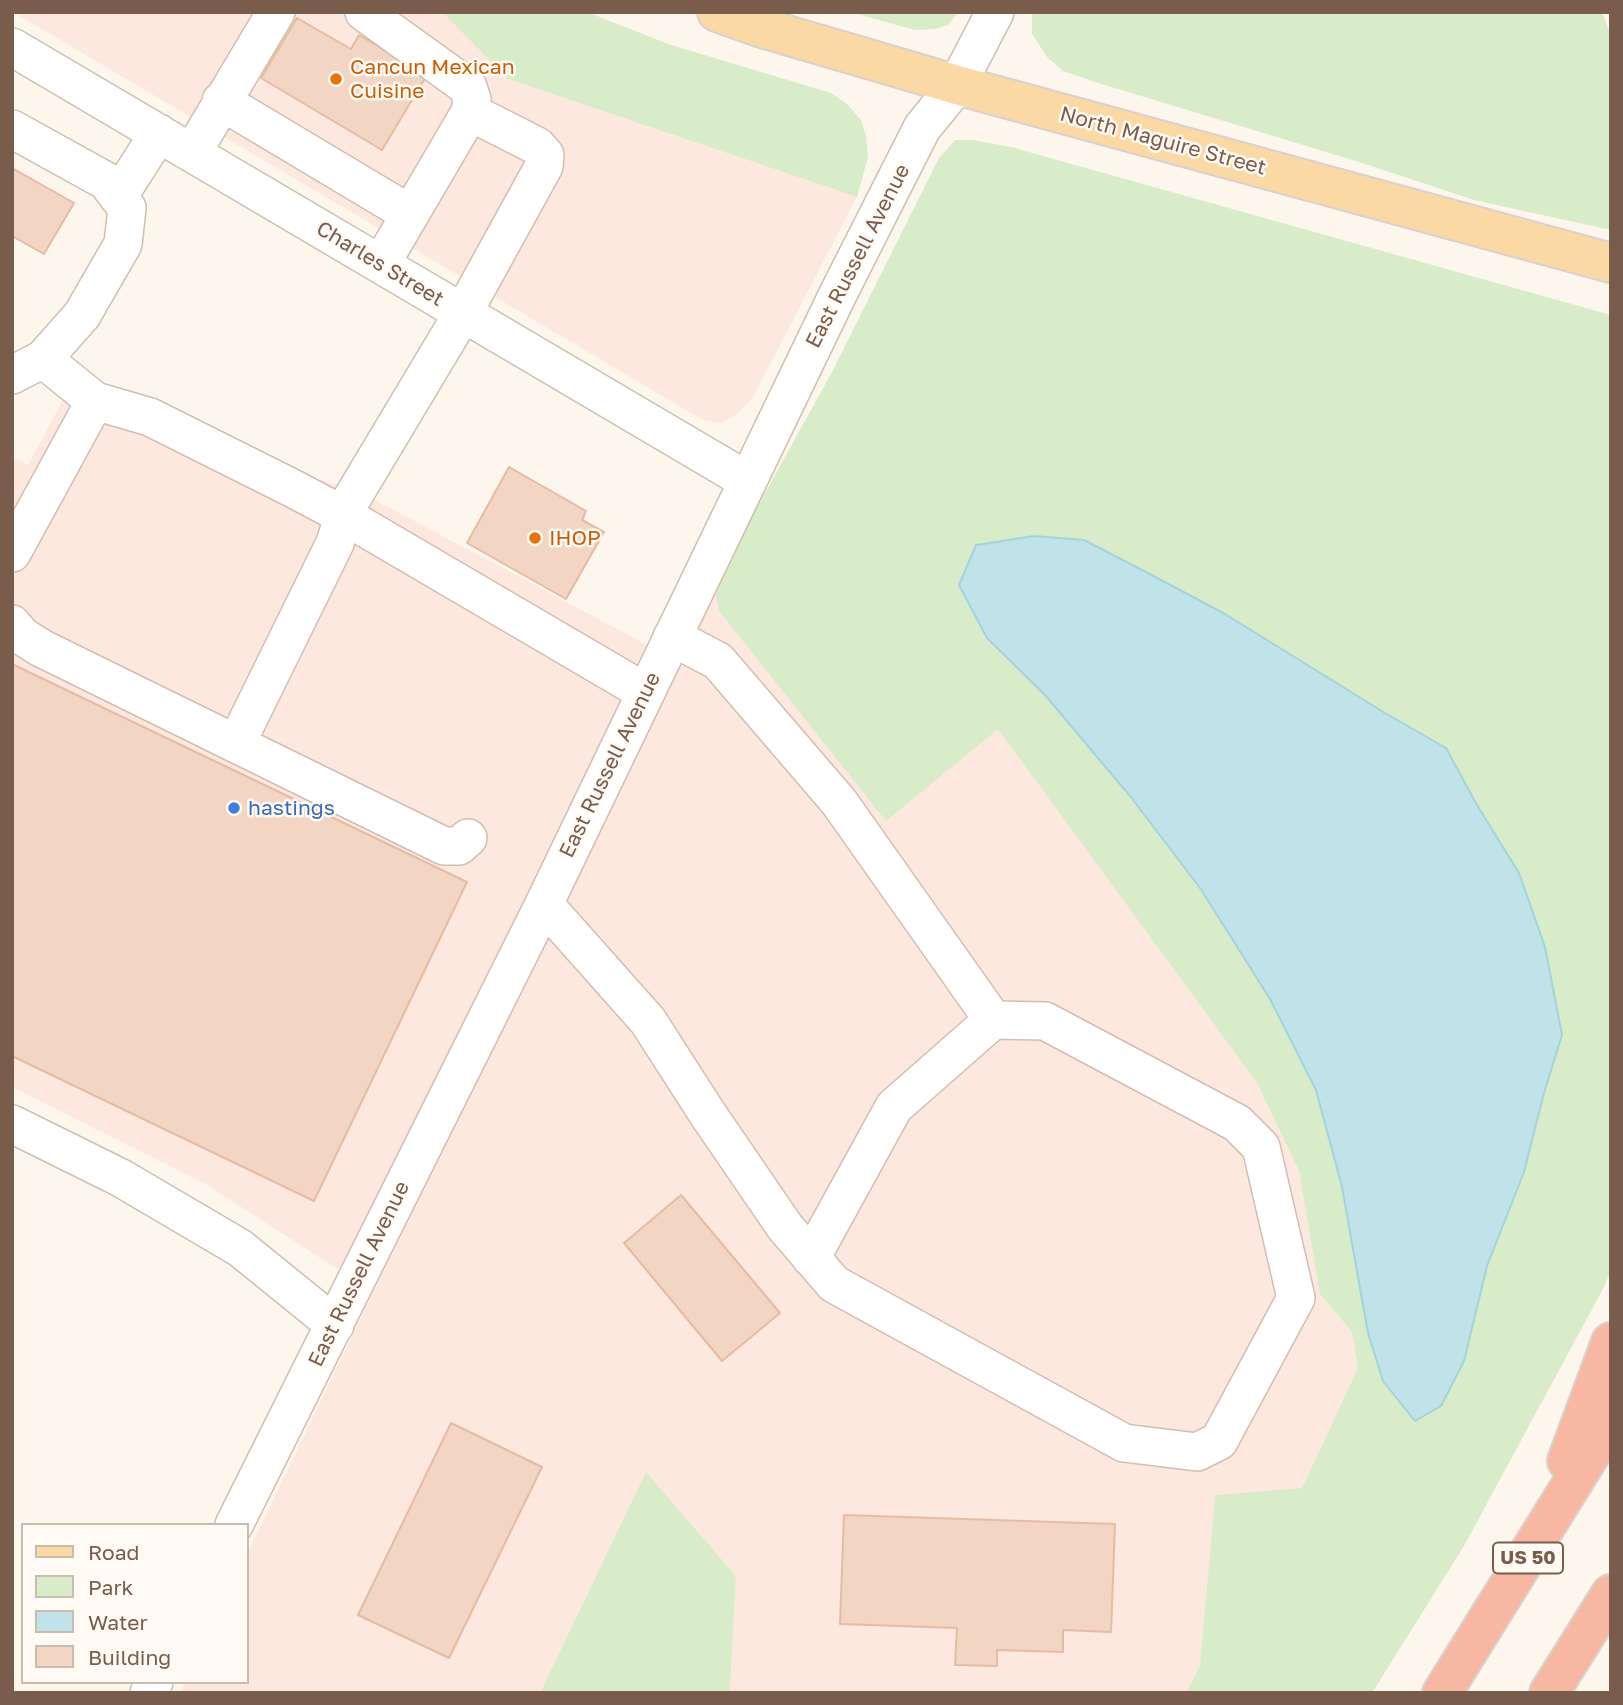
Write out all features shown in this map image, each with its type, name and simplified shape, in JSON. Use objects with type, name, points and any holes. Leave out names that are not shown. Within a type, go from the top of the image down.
[{"type":"highway","points":[[1535,1546],[1611,1342]]},
{"type":"highway","name":"US 50","points":[[1442,1693],[1611,1422]]},
{"type":"highway","points":[[1549,1693],[1609,1598]]},
{"type":"main road","name":"North Maguire Street","points":[[717,12],[759,27],[957,85],[1611,263]]},
{"type":"street","points":[[192,153],[276,12]]},
{"type":"street","points":[[364,12],[468,87],[472,100],[470,112],[381,264]]},
{"type":"street","name":"East Russell Avenue","points":[[235,1523],[544,904],[837,296],[922,128],[957,85],[995,12]]},
{"type":"street","name":"Charles Street","points":[[12,47],[748,481]]},
{"type":"street","points":[[221,102],[410,215]]},
{"type":"street","points":[[236,744],[335,543],[343,515],[463,313],[544,166],[545,155],[537,146],[470,112]]},
{"type":"street","points":[[12,129],[106,181],[127,208],[124,244],[82,316],[27,367],[95,401],[150,417],[343,515],[645,692]]},
{"type":"street","points":[[118,197],[159,133]]},
{"type":"street","points":[[12,554],[95,401]]},
{"type":"street","points":[[12,624],[22,636],[41,648],[444,846],[459,846],[468,838]]},
{"type":"street","points":[[672,637],[718,661],[839,802],[993,1020]]},
{"type":"street","points":[[544,904],[648,1021],[706,1114],[785,1227],[811,1258],[834,1284],[1124,1443],[1197,1452],[1219,1440],[1296,1298],[1261,1147],[1237,1123],[1045,1021],[993,1020],[894,1107],[811,1258]]},
{"type":"street","points":[[12,1124],[121,1178],[240,1248],[335,1325]]},
{"type":"shaded area","points":[[13,12],[442,12],[508,79],[857,197],[752,399],[737,414],[721,423],[703,420]]},
{"type":"shaded area","points":[[64,398],[362,493],[664,654],[356,1281],[207,1185],[12,1087],[12,456],[28,465]]},
{"type":"shaded area","points":[[714,585],[998,728],[1257,1083],[1299,1171],[1320,1294],[1352,1332],[1358,1368],[1302,1488],[1215,1495],[1200,1665],[1186,1693],[730,1693],[736,1576],[646,1473],[540,1693],[180,1693],[184,1684],[248,1684],[248,1552]]},
{"type":"green space","points":[[442,12],[587,12],[671,45],[831,93],[847,104],[861,120],[866,136],[868,157],[857,197],[508,79]]},
{"type":"green space","points":[[850,12],[958,12],[948,25],[915,30]]},
{"type":"green space","points":[[1032,12],[1602,12],[1611,36],[1611,230],[1474,200],[1063,71],[1047,57],[1032,34]]},
{"type":"green space","points":[[955,140],[973,140],[1011,147],[1611,315],[1611,1270],[1464,1546],[1372,1693],[1186,1693],[1200,1665],[1215,1495],[1302,1488],[1358,1368],[1352,1332],[1320,1294],[1299,1171],[1257,1083],[998,729],[886,821],[719,611],[714,585],[832,372],[939,158]],"holes":[[[1084,540],[1225,614],[1446,748],[1519,873],[1545,947],[1562,1035],[1524,1172],[1487,1266],[1368,1333],[1342,1187],[1316,1090],[1270,999],[1200,888],[1130,796],[1045,694],[987,638]]]},
{"type":"green space","points":[[646,1472],[736,1576],[730,1693],[540,1693]]},
{"type":"water","points":[[1034,536],[1084,540],[1225,614],[1446,748],[1519,873],[1545,947],[1562,1035],[1524,1172],[1487,1266],[1464,1361],[1441,1406],[1415,1421],[1383,1381],[1368,1333],[1342,1187],[1316,1090],[1270,999],[1200,888],[1130,796],[1045,695],[987,638],[959,585],[976,545]]},
{"type":"building","points":[[297,18],[351,49],[359,35],[427,75],[382,150],[261,78]]},
{"type":"building","points":[[12,168],[74,203],[44,254],[12,236]]},
{"type":"building","name":"IHOP","points":[[509,467],[586,511],[582,520],[604,532],[566,599],[467,543]]},
{"type":"building","points":[[12,664],[467,882],[314,1201],[12,1056]]},
{"type":"building","points":[[681,1195],[780,1313],[722,1361],[624,1243]]},
{"type":"building","points":[[451,1423],[542,1467],[449,1658],[358,1615]]},
{"type":"building","points":[[844,1515],[1115,1524],[1111,1632],[1063,1630],[1063,1652],[997,1650],[997,1666],[955,1665],[957,1628],[840,1624]]},
{"type":"place","name":"Cancun Mexican Cuisine","points":[[336,79]]},
{"type":"place","name":"IHOP","points":[[535,538]]},
{"type":"place","name":"hastings","points":[[234,808]]}]
